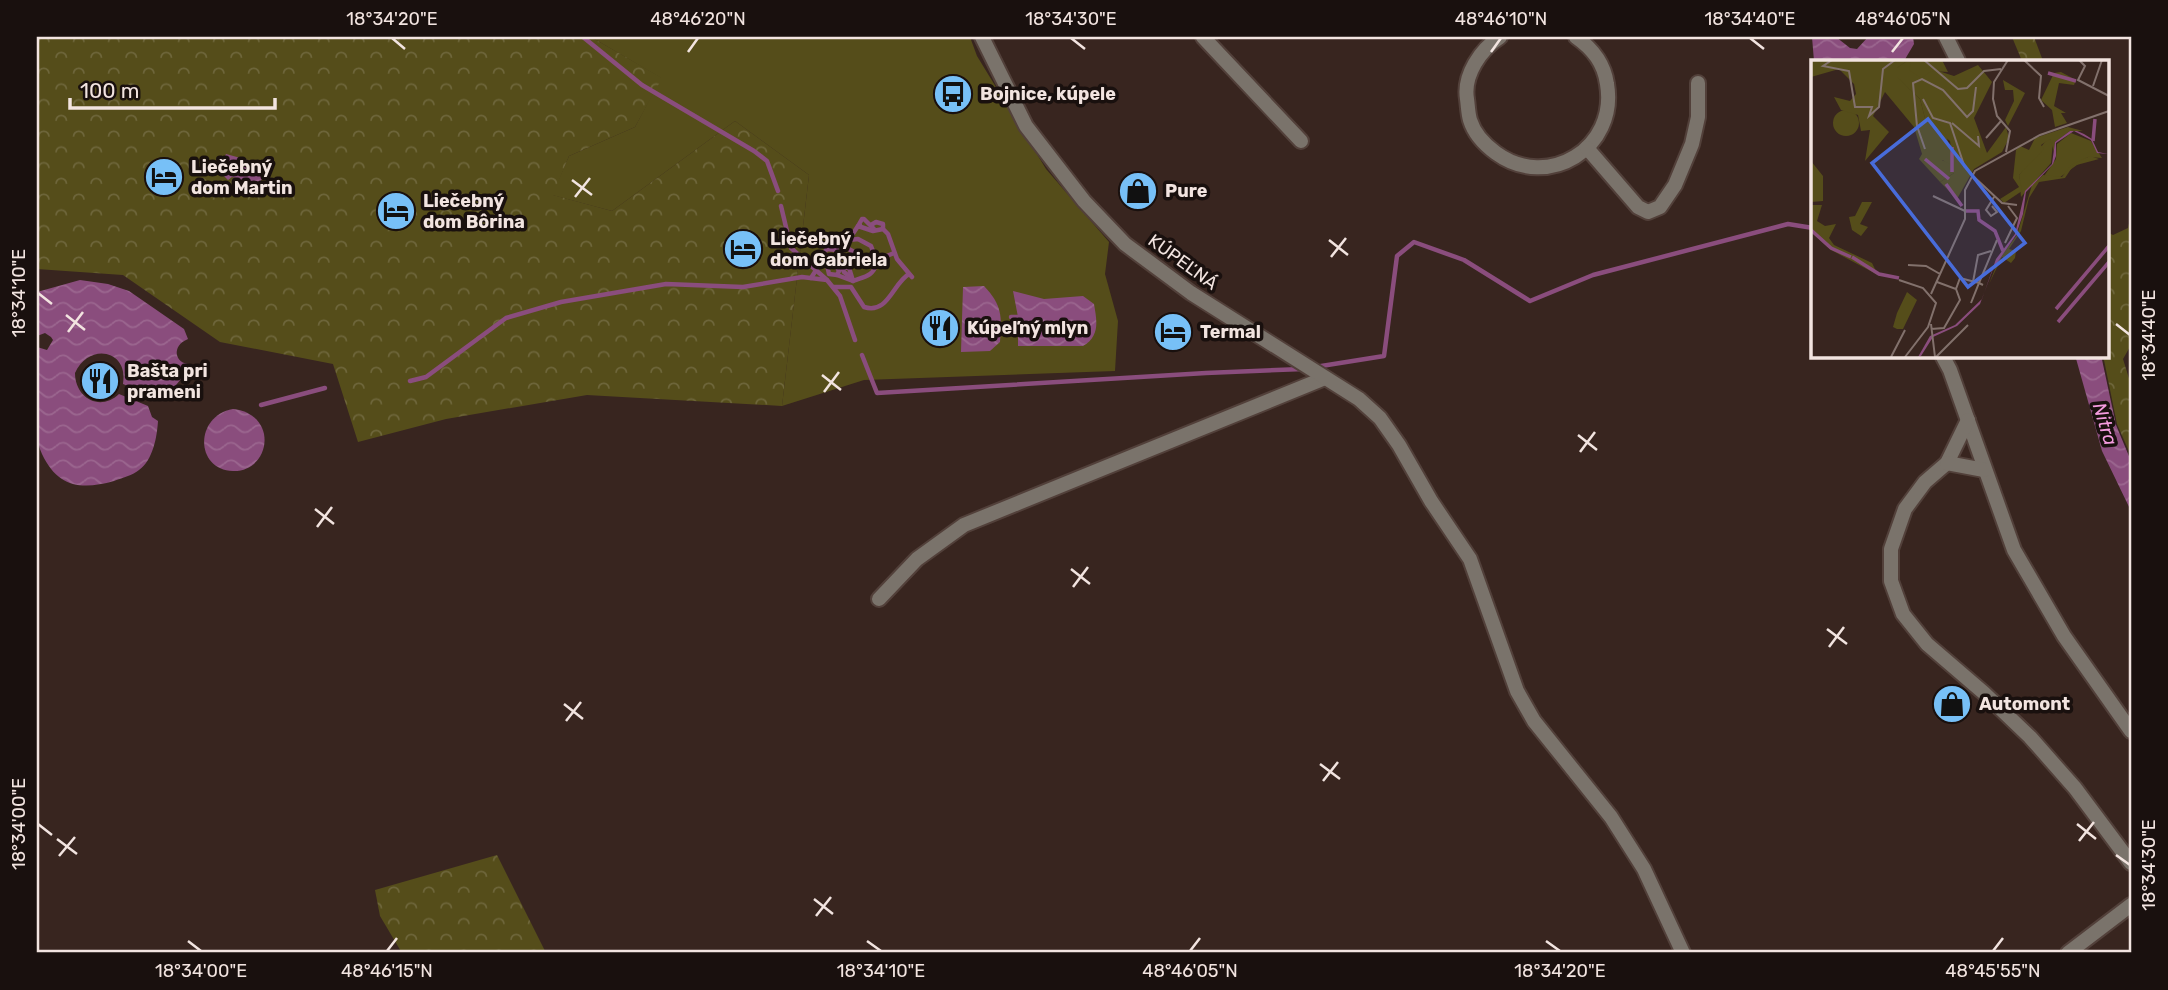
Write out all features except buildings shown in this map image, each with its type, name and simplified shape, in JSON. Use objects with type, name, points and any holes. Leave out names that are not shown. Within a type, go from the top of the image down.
[{"type":"street","name":"KÚPEĽNÁ","points":[[982,37],[1026,126],[1084,201],[1125,244],[1180,285],[1359,399],[1380,418],[1470,559],[1523,701],[1534,722],[1611,817],[1644,869],[1683,953]]},
{"type":"street","points":[[1203,37],[1301,141]]},
{"type":"street","points":[[1491,39],[1472,66],[1466,94],[1470,122],[1485,146],[1508,162],[1536,168],[1563,163],[1587,148],[1603,125],[1610,98],[1605,71],[1590,47],[1576,37]]},
{"type":"street","points":[[1946,37],[1958,60]]},
{"type":"street","points":[[1587,148],[1638,206],[1648,212],[1660,207],[1675,185],[1692,144],[1698,117],[1698,83]]},
{"type":"street","points":[[1943,357],[2014,550],[2064,636],[2131,731]]},
{"type":"street","points":[[879,599],[917,559],[964,524],[1325,379]]},
{"type":"street","points":[[1968,420],[1947,463],[1925,482],[1905,509],[1891,549],[1891,581],[1903,614],[1927,644],[2030,737],[2075,788],[2131,863]]},
{"type":"street","points":[[1947,463],[1984,470]]},
{"type":"street","points":[[2068,953],[2131,905]]},
{"type":"green space","points":[[37,37],[591,37],[662,78],[635,127],[569,156],[553,195],[612,211],[735,121],[809,175],[782,406],[587,395],[446,419],[358,442],[333,364],[220,342],[123,275],[37,269]]},
{"type":"green space","points":[[591,37],[970,37],[977,56],[1046,169],[1109,242],[1105,274],[1118,321],[1115,371],[864,380],[782,406],[809,175],[735,121],[612,211],[552,195],[569,156],[635,127],[661,78]]},
{"type":"green space","points":[[2012,37],[2034,37],[2043,60],[2022,60]]},
{"type":"green space","points":[[2131,214],[2131,345],[2123,359],[2131,385],[2131,456],[2117,424],[2103,357],[2108,357],[2108,232],[2113,235],[2128,228]]},
{"type":"green space","points":[[497,855],[546,953],[402,953],[380,916],[375,890]]},
{"type":"water","points":[[1812,37],[1836,37],[1850,48],[1857,49],[1868,37],[1913,37],[1914,44],[1905,60],[1814,60]]},
{"type":"water","points":[[226,154],[269,166],[259,184],[261,189],[253,195],[234,183],[236,178],[228,180],[218,170]]},
{"type":"water","points":[[80,280],[108,284],[129,291],[184,329],[188,339],[179,346],[177,355],[182,362],[193,364],[168,395],[152,396],[123,384],[123,372],[114,357],[98,354],[81,363],[75,373],[76,382],[90,400],[104,402],[119,394],[148,406],[152,417],[158,421],[153,448],[144,466],[137,472],[114,481],[92,485],[72,484],[63,480],[48,465],[39,444],[36,417],[37,347],[47,350],[53,340],[45,333],[37,336],[37,292]]},
{"type":"water","points":[[984,286],[1000,311],[1000,342],[990,351],[961,352],[963,287]]},
{"type":"water","points":[[1013,291],[1044,299],[1083,296],[1094,304],[1095,333],[1083,346],[1018,346],[1018,317]]},
{"type":"water","name":"Nitra","points":[[2076,357],[2101,357],[2116,425],[2131,461],[2131,511],[2102,451]]},
{"type":"water","points":[[233,409],[248,413],[258,421],[264,442],[262,453],[256,462],[246,469],[233,471],[220,468],[211,462],[204,442],[211,422],[220,414]]},
{"type":"waterway","points":[[583,37],[642,85],[767,161],[778,191]]},
{"type":"waterway","points":[[781,206],[791,248],[827,280],[840,296],[855,340]]},
{"type":"waterway","points":[[860,225],[858,226],[864,219],[874,229]]},
{"type":"waterway","points":[[871,225],[876,222],[883,224],[883,229]]},
{"type":"waterway","points":[[1315,367],[1384,356],[1397,256],[1414,242],[1464,260],[1530,301],[1593,275],[1788,224],[1811,228]]},
{"type":"waterway","points":[[810,262],[817,261],[827,249],[836,250],[841,238],[850,238],[858,226],[873,231],[883,229],[888,234],[897,259],[912,277]]},
{"type":"waterway","points":[[841,241],[858,239],[871,246],[874,254],[882,258]]},
{"type":"waterway","points":[[839,243],[861,255],[874,254]]},
{"type":"waterway","points":[[836,250],[840,254],[876,264],[894,253]]},
{"type":"waterway","points":[[837,275],[829,274],[827,265],[830,258],[838,259],[844,272],[850,277]]},
{"type":"waterway","points":[[811,278],[820,264],[835,264],[839,271],[837,275],[853,281]]},
{"type":"waterway","points":[[843,267],[849,268],[853,281],[870,274],[876,264]]},
{"type":"waterway","points":[[834,287],[851,287],[864,307],[872,308],[885,302],[909,274]]},
{"type":"waterway","points":[[410,381],[426,377],[506,318],[561,302],[666,284],[743,287],[802,277],[827,280]]},
{"type":"waterway","points":[[1011,317],[1018,317]]},
{"type":"waterway","points":[[862,355],[877,393],[1303,369]]},
{"type":"waterway","points":[[261,405],[325,388]]},
{"type":"place","name":"Bojnice, kúpele","points":[[953,94]]},
{"type":"place","name":"Liečebný dom Martin","points":[[164,177]]},
{"type":"place","name":"Pure","points":[[1138,191]]},
{"type":"place","name":"Liečebný dom Bôrina","points":[[396,211]]},
{"type":"place","name":"Liečebný dom Gabriela","points":[[743,249]]},
{"type":"place","name":"Kúpeľný mlyn","points":[[940,328]]},
{"type":"place","name":"Termal","points":[[1173,332]]},
{"type":"place","name":"Bašta pri prameni","points":[[100,381]]},
{"type":"place","name":"Automont","points":[[1952,704]]}]
